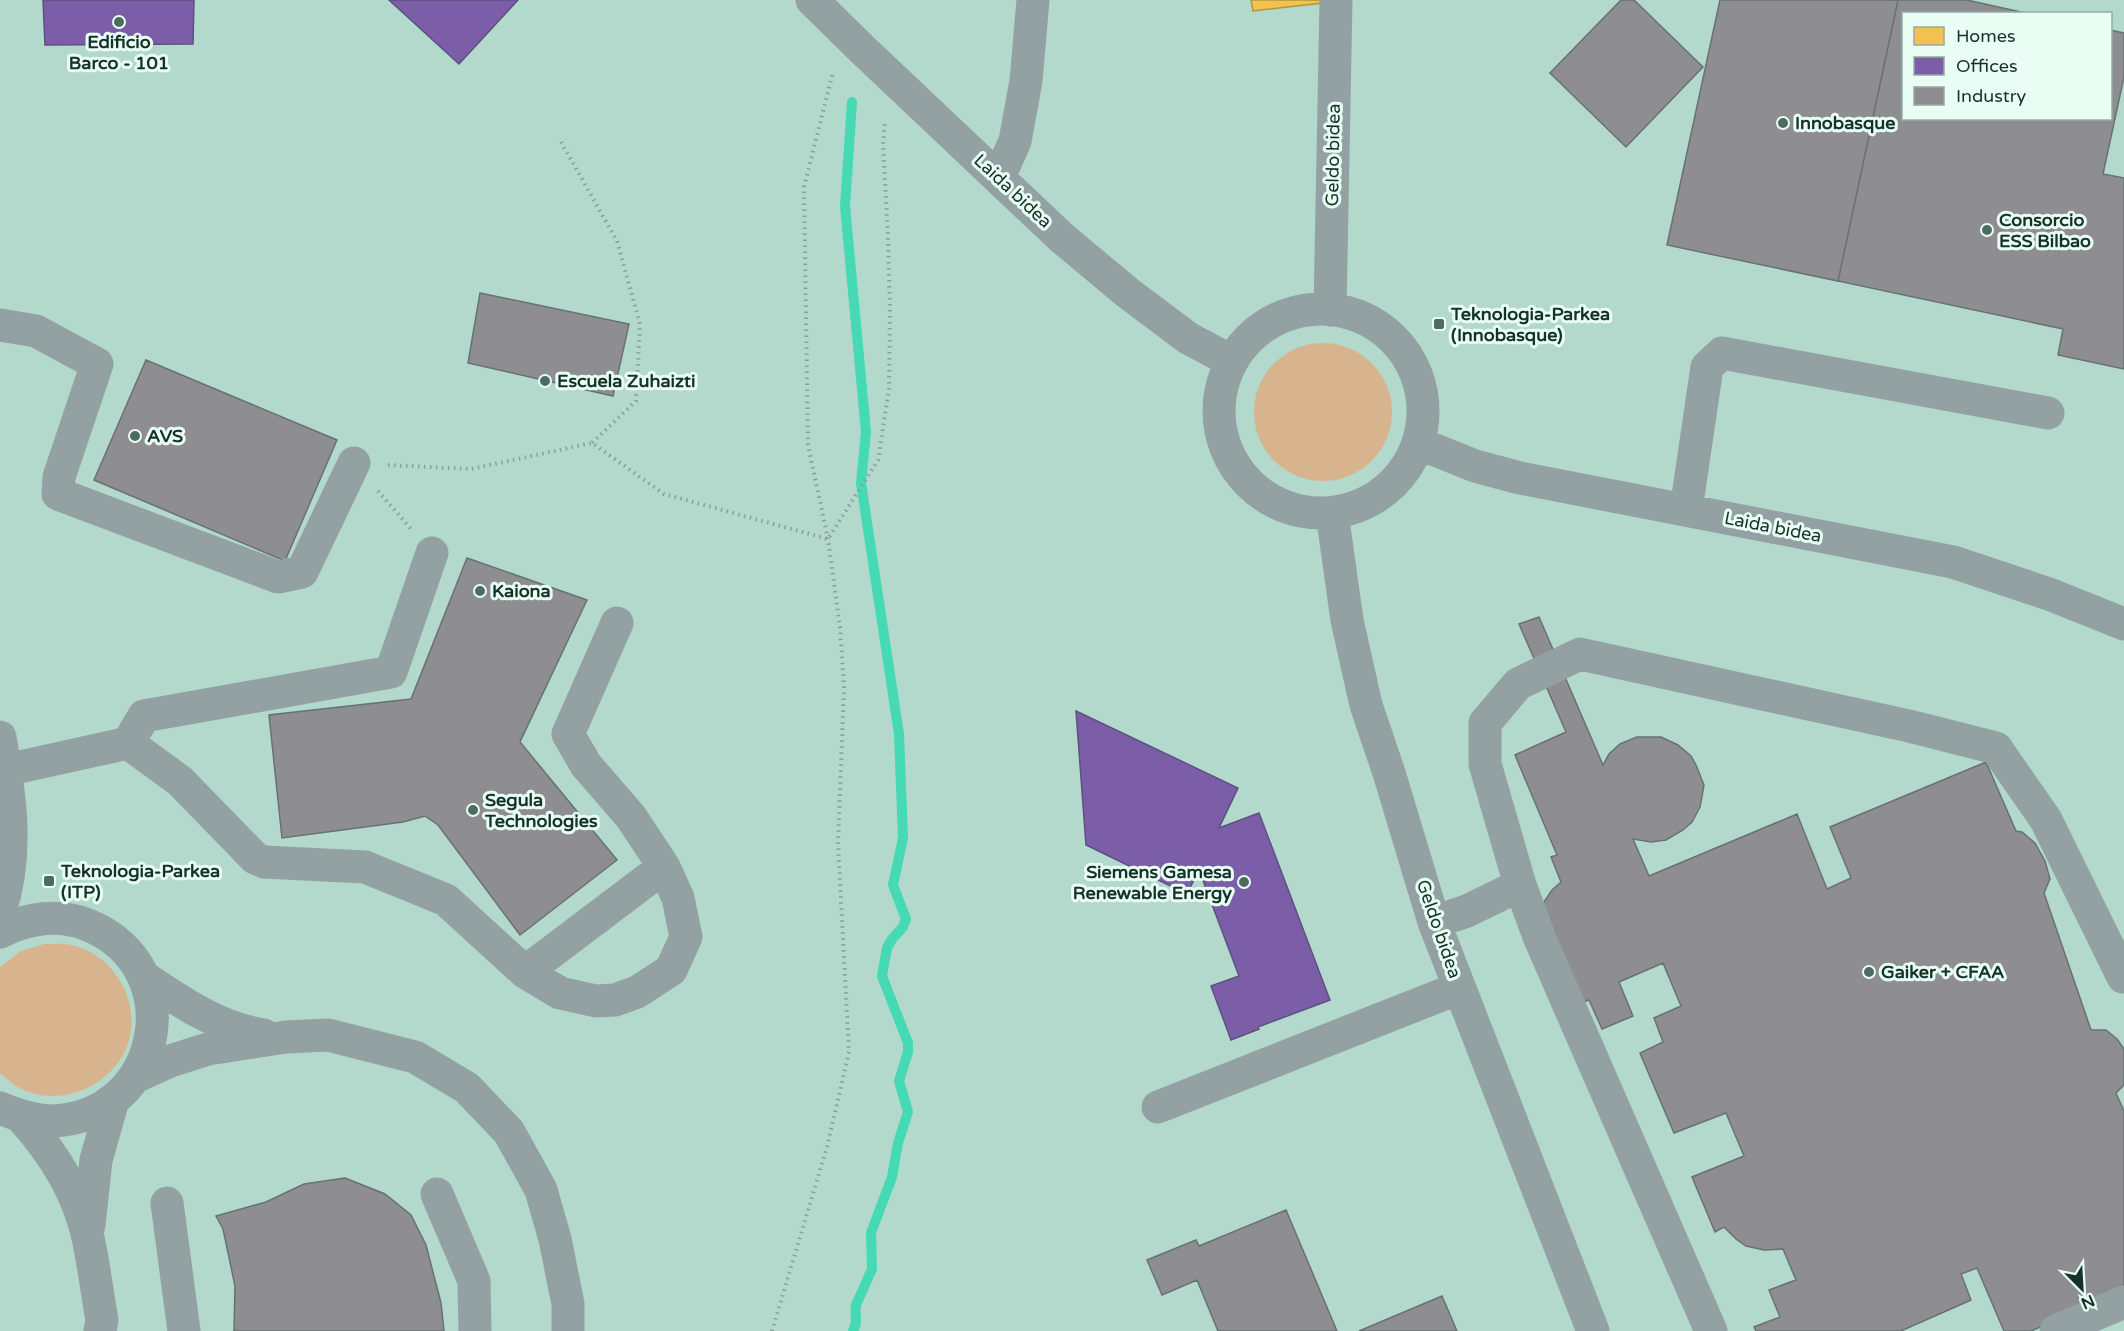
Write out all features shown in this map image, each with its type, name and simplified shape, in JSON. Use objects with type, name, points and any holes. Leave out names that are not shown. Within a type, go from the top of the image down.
[{"type":"street","name":"Laida bidea","points":[[812,0],[1062,238],[1128,293],[1188,338],[1231,361]]},
{"type":"street","points":[[999,177],[1015,141],[1026,81],[1033,0]]},
{"type":"street","name":"Geldo bidea","points":[[1330,310],[1336,0]]},
{"type":"street","points":[[1330,310],[1360,317],[1386,332],[1407,355],[1419,382],[1423,413],[1418,443],[1405,469],[1386,491],[1360,505],[1332,513],[1300,511],[1270,500],[1245,480],[1227,453],[1219,423],[1220,391],[1231,361],[1250,338],[1274,321],[1301,311],[1330,310]]},
{"type":"street","points":[[0,325],[36,331],[97,364],[59,477],[58,494],[278,577],[302,572],[354,463]]},
{"type":"street","points":[[1686,510],[1707,368],[1722,353],[2048,413]]},
{"type":"street","name":"Laida bidea","points":[[1418,443],[1474,466],[1520,478],[1953,562],[2049,594],[2124,624]]},
{"type":"street","name":"Geldo bidea","points":[[1332,513],[1347,620],[1366,705],[1434,922],[1593,1331]]},
{"type":"street","points":[[6,770],[128,743],[144,716],[391,672],[432,554]]},
{"type":"street","points":[[128,743],[180,781],[255,858],[264,862],[365,867],[446,900],[525,972],[560,993],[596,1001],[615,1000],[637,992],[671,970],[686,937],[678,898],[664,867],[631,818],[586,765],[568,734],[617,623]]},
{"type":"street","points":[[1711,1331],[1544,950],[1520,885],[1485,764],[1485,723],[1518,684],[1580,654],[1909,726],[1996,748],[2046,820],[2124,977]]},
{"type":"street","points":[[0,737],[6,770],[12,832],[9,875],[0,911]]},
{"type":"street","points":[[525,972],[664,867]]},
{"type":"street","points":[[1434,922],[1467,911],[1520,885]]},
{"type":"street","points":[[0,932],[17,923],[48,917],[78,921],[106,932],[129,953],[145,978],[153,1012],[150,1046],[124,1088],[96,1160],[88,1236]]},
{"type":"street","points":[[145,978],[198,1012],[226,1025],[255,1033],[286,1037]]},
{"type":"street","points":[[1158,1107],[1459,988]]},
{"type":"street","points":[[11,1112],[53,1121],[84,1115],[170,1060],[208,1049],[286,1037],[328,1035],[415,1057],[467,1088],[508,1132],[541,1190],[555,1239],[568,1304],[568,1331]]},
{"type":"street","points":[[11,1112],[41,1139],[73,1192],[88,1236],[102,1320],[100,1331]]},
{"type":"street","points":[[437,1194],[474,1281],[475,1331]]},
{"type":"street","points":[[167,1203],[184,1331]]},
{"type":"street","points":[[2056,1331],[2124,1302]]},
{"type":"path","points":[[772,1331],[827,1147],[849,1052],[838,844],[844,687],[840,627],[828,539],[808,445],[804,187],[833,72]]},
{"type":"path","points":[[828,539],[878,460],[889,389],[890,301],[883,144],[885,123]]},
{"type":"path","points":[[354,463],[471,470],[592,443],[636,401],[640,324],[618,241],[561,142]]},
{"type":"path","points":[[592,443],[664,494],[828,539]]},
{"type":"path","points":[[354,463],[432,554]]},
{"type":"shaded area","points":[[1323,343],[1349,348],[1372,363],[1387,386],[1392,412],[1387,438],[1372,461],[1349,476],[1323,481],[1297,476],[1274,461],[1259,438],[1254,412],[1259,386],[1274,363],[1297,348]]},
{"type":"shaded area","points":[[44,944],[72,945],[102,959],[122,985],[131,1016],[131,1033],[118,1063],[95,1084],[65,1095],[49,1096],[33,1093],[16,1086],[0,1073],[0,967],[21,951]]},
{"type":"building: Homes","points":[[1251,0],[1323,0],[1323,3],[1253,11]]},
{"type":"building: Offices","name":"Edificio Barco - 101","points":[[43,0],[194,0],[193,44],[45,45]]},
{"type":"building: Offices","points":[[389,0],[518,0],[459,64]]},
{"type":"building: Offices","name":"Siemens Gamesa Renewable Energy","points":[[1076,711],[1238,788],[1219,828],[1259,813],[1330,1000],[1258,1027],[1259,1029],[1231,1040],[1211,986],[1239,976],[1199,870],[1187,894],[1086,845]]},
{"type":"building: Industry","points":[[1621,0],[1634,0],[1703,67],[1626,147],[1550,73]]},
{"type":"building: Industry","name":"Innobasque","points":[[1720,0],[1898,0],[1838,281],[1667,245]]},
{"type":"building: Industry","name":"Consorcio ESS Bilbao","points":[[1898,0],[1967,0],[2021,12],[1902,12],[1902,120],[2112,120],[2112,30],[2124,33],[2124,77],[2103,174],[2124,178],[2124,369],[2058,355],[2063,329],[1838,281]]},
{"type":"building: Industry","points":[[480,293],[629,324],[613,396],[468,363]]},
{"type":"building: Industry","points":[[146,360],[337,440],[285,561],[94,480]]},
{"type":"building: Industry","points":[[467,558],[587,600],[520,742],[617,860],[520,935],[438,825],[425,816],[403,822],[282,838],[269,715],[411,699]]},
{"type":"building: Industry","name":"Gaiker + CFAA","points":[[1539,617],[1603,765],[1609,754],[1620,744],[1637,737],[1661,737],[1678,745],[1691,756],[1696,765],[1704,785],[1700,807],[1692,822],[1666,840],[1651,842],[1633,839],[1649,876],[1797,814],[1827,889],[1851,878],[1830,827],[1986,762],[2016,831],[2022,832],[2035,843],[2045,861],[2050,879],[2044,893],[2091,1030],[2106,1030],[2124,1049],[2124,1085],[2116,1093],[2124,1111],[2124,1292],[2031,1331],[2004,1331],[1977,1268],[1961,1274],[1971,1300],[1901,1331],[1756,1331],[1754,1327],[1780,1317],[1769,1290],[1796,1280],[1783,1249],[1764,1250],[1746,1246],[1724,1227],[1715,1232],[1692,1177],[1744,1156],[1726,1113],[1674,1133],[1640,1053],[1663,1042],[1654,1018],[1681,1006],[1663,963],[1619,982],[1633,1016],[1602,1029],[1589,1000],[1581,1003],[1542,905],[1552,890],[1561,882],[1551,857],[1557,855],[1515,755],[1566,732],[1519,624]]},
{"type":"building: Industry","points":[[345,1178],[385,1194],[411,1215],[426,1245],[441,1303],[444,1331],[234,1331],[235,1286],[223,1229],[216,1216],[266,1202],[304,1184]]},
{"type":"building: Industry","points":[[1286,1210],[1337,1331],[1218,1331],[1197,1280],[1162,1295],[1147,1260],[1196,1240],[1199,1246]]},
{"type":"building: Industry","points":[[1442,1296],[1457,1331],[1359,1331]]},
{"type":"waterway","points":[[852,102],[845,206],[866,432],[861,483],[899,734],[903,838],[893,885],[906,919],[903,927],[887,948],[882,976],[908,1043],[908,1052],[899,1081],[908,1112],[898,1143],[892,1177],[871,1233],[872,1269],[856,1305],[856,1324],[853,1331]]},
{"type":"place","name":"Edificio Barco - 101","points":[[119,22]]},
{"type":"place","name":"Innobasque","points":[[1783,123]]},
{"type":"place","name":"Consorcio ESS Bilbao","points":[[1987,230]]},
{"type":"place","name":"Teknologia-Parkea (Innobasque)","points":[[1439,324]]},
{"type":"place","name":"Escuela Zuhaizti","points":[[545,381]]},
{"type":"place","name":"AVS","points":[[135,436]]},
{"type":"place","name":"Kaiona","points":[[480,591]]},
{"type":"place","name":"Segula Technologies","points":[[473,810]]},
{"type":"place","name":"Teknologia-Parkea (ITP)","points":[[49,881]]},
{"type":"place","name":"Siemens Gamesa Renewable Energy","points":[[1244,882]]},
{"type":"place","name":"Gaiker + CFAA","points":[[1869,972]]}]
